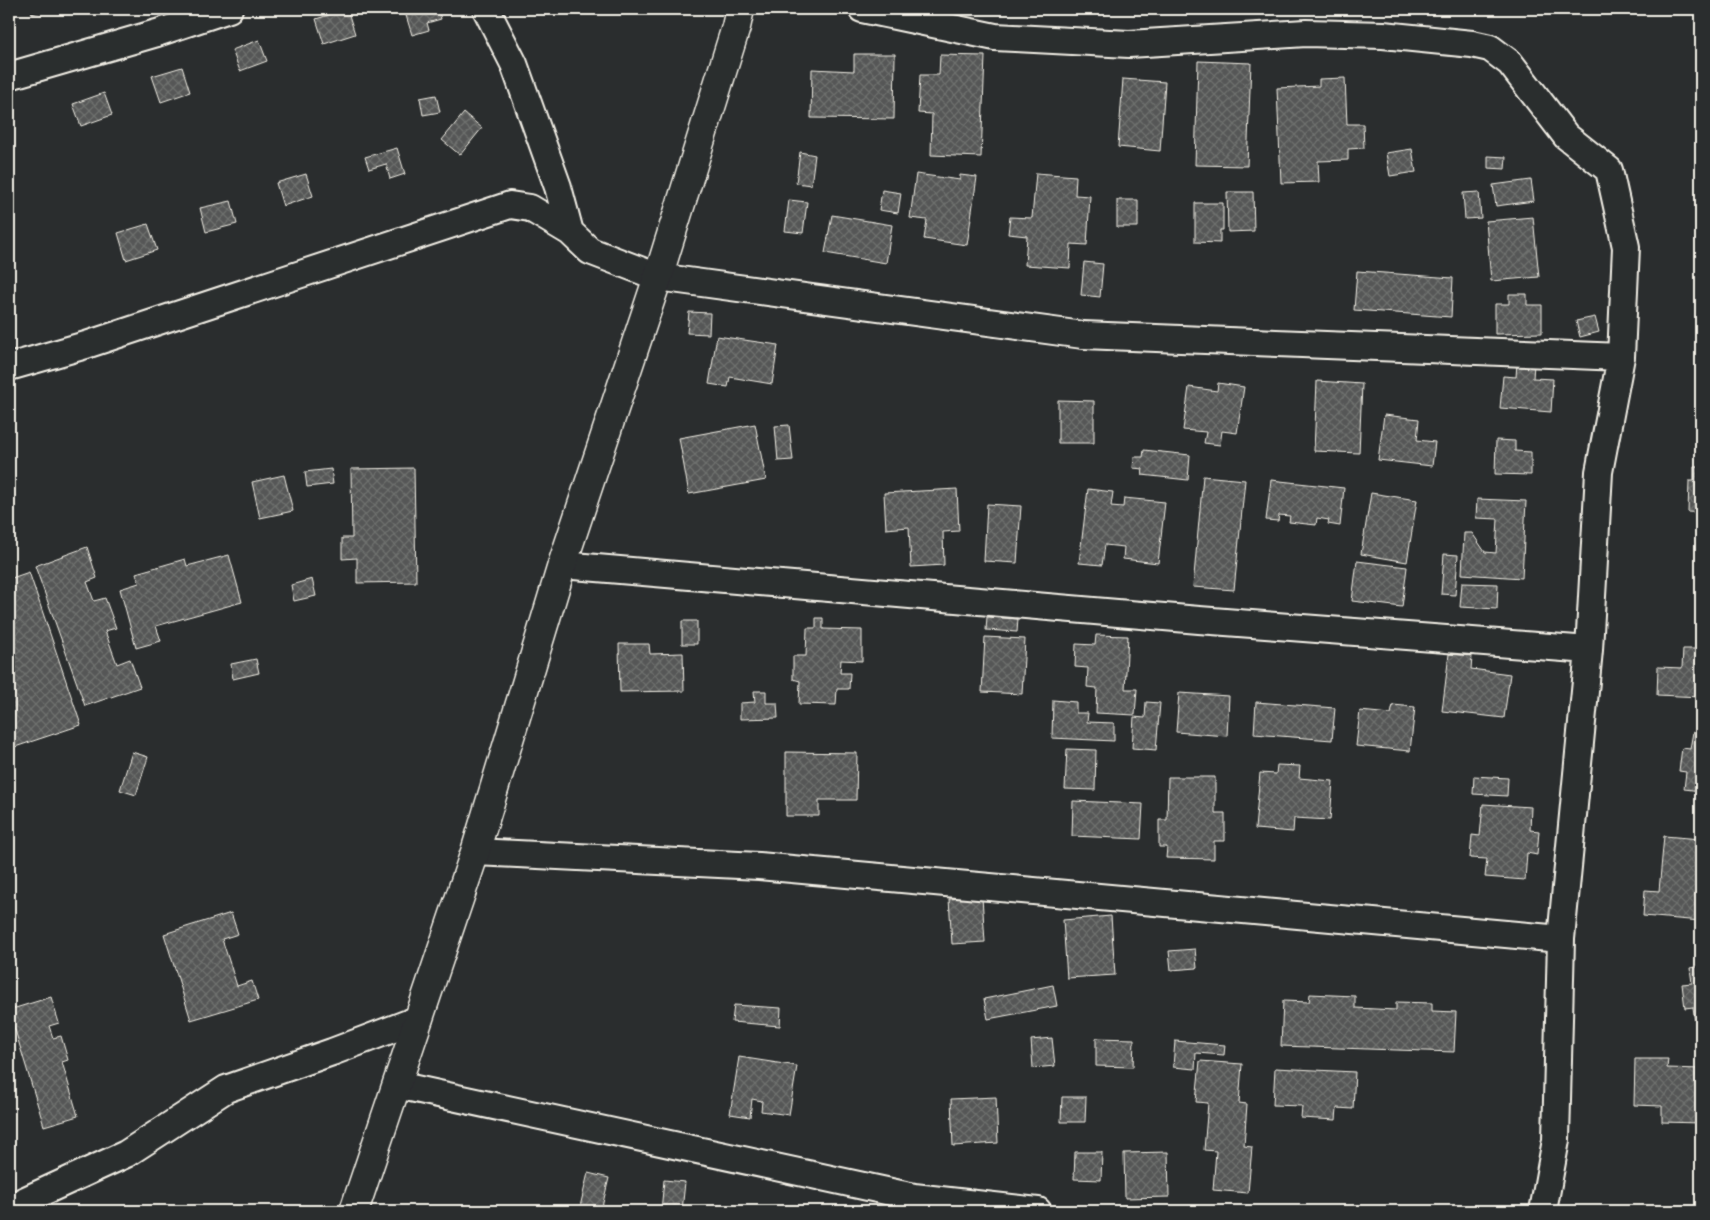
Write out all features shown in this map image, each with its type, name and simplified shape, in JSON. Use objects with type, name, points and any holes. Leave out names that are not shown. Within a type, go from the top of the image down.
[{"type":"street","points":[[9,76],[157,33],[229,9]]},
{"type":"street","points":[[486,9],[514,64],[558,186],[570,232]]},
{"type":"street","points":[[354,1211],[475,852],[562,565],[658,277],[740,9]]},
{"type":"street","points":[[862,9],[995,37],[1129,44],[1325,34],[1383,35],[1472,44],[1490,48],[1510,63],[1566,136],[1609,170],[1626,247],[1621,357],[1599,472],[1589,650],[1561,939],[1556,1140],[1543,1211]]},
{"type":"street","points":[[9,367],[86,345],[510,205],[530,208],[570,232],[590,250],[658,277],[1083,335],[1621,357]]},
{"type":"street","points":[[562,565],[1200,620],[1589,650]]},
{"type":"street","points":[[475,852],[759,866],[1561,939]]},
{"type":"street","points":[[12,1204],[126,1154],[226,1089],[419,1019]]},
{"type":"street","points":[[397,1085],[914,1197],[1038,1211]]},
{"type":"building","points":[[31,9],[48,9],[32,14]]},
{"type":"building","points":[[347,9],[355,34],[324,44],[316,19]]},
{"type":"building","points":[[404,9],[438,9],[441,19],[427,23],[429,30],[412,35]]},
{"type":"building","points":[[259,40],[267,61],[240,71],[232,50]]},
{"type":"building","points":[[854,54],[895,54],[894,119],[811,118],[812,69],[854,71]]},
{"type":"building","points":[[940,55],[985,56],[981,157],[931,155],[932,114],[918,113],[920,75],[939,75]]},
{"type":"building","points":[[1198,61],[1251,63],[1247,166],[1195,165]]},
{"type":"building","points":[[182,67],[190,92],[161,102],[152,76]]},
{"type":"building","points":[[1701,71],[1701,97],[1697,72]]},
{"type":"building","points":[[1345,78],[1347,124],[1363,124],[1364,148],[1348,149],[1348,160],[1318,161],[1319,182],[1281,183],[1277,88],[1319,86],[1319,79]]},
{"type":"building","points":[[1123,79],[1165,82],[1160,151],[1118,147]]},
{"type":"building","points":[[104,93],[112,115],[81,126],[73,104]]},
{"type":"building","points":[[436,95],[440,112],[423,115],[420,98]]},
{"type":"building","points":[[464,113],[482,128],[460,155],[442,140]]},
{"type":"building","points":[[397,148],[405,174],[390,179],[386,164],[369,169],[365,157]]},
{"type":"building","points":[[1412,149],[1416,172],[1390,176],[1386,153]]},
{"type":"building","points":[[800,152],[815,155],[811,185],[796,183]]},
{"type":"building","points":[[1488,156],[1506,157],[1505,169],[1488,168]]},
{"type":"building","points":[[1036,173],[1076,176],[1075,195],[1090,196],[1087,245],[1071,244],[1070,268],[1025,265],[1027,236],[1008,234],[1010,217],[1032,218]]},
{"type":"building","points":[[306,174],[313,196],[283,206],[276,183]]},
{"type":"building","points":[[916,174],[960,180],[960,175],[977,177],[967,245],[924,239],[927,220],[910,218]]},
{"type":"building","points":[[1531,180],[1534,201],[1496,206],[1493,185]]},
{"type":"building","points":[[882,190],[901,193],[898,213],[879,210]]},
{"type":"building","points":[[1227,192],[1253,192],[1254,231],[1228,232]]},
{"type":"building","points":[[1479,192],[1481,218],[1465,219],[1463,193]]},
{"type":"building","points":[[789,200],[807,202],[803,233],[785,231]]},
{"type":"building","points":[[1117,200],[1138,200],[1138,227],[1117,227]]},
{"type":"building","points":[[231,201],[237,224],[206,232],[200,208]]},
{"type":"building","points":[[1195,203],[1223,203],[1223,230],[1220,230],[1220,243],[1195,242]]},
{"type":"building","points":[[832,215],[892,225],[886,263],[825,253]]},
{"type":"building","points":[[1533,217],[1539,277],[1491,281],[1486,221]]},
{"type":"building","points":[[148,224],[157,250],[126,260],[118,233]]},
{"type":"building","points":[[1084,262],[1103,264],[1100,297],[1081,295]]},
{"type":"building","points":[[1357,271],[1453,278],[1451,317],[1354,310]]},
{"type":"building","points":[[1509,294],[1527,294],[1527,305],[1542,305],[1542,333],[1495,334],[1495,304],[1509,304]]},
{"type":"building","points":[[689,312],[710,313],[709,334],[687,333]]},
{"type":"building","points":[[1595,317],[1599,332],[1580,337],[1576,321]]},
{"type":"building","points":[[717,336],[778,345],[772,384],[730,377],[728,387],[709,384]]},
{"type":"building","points":[[1517,363],[1534,364],[1533,378],[1553,379],[1551,412],[1500,408],[1503,376],[1516,377]]},
{"type":"building","points":[[1317,381],[1362,384],[1359,453],[1314,451]]},
{"type":"building","points":[[1218,383],[1244,387],[1237,433],[1222,431],[1220,445],[1204,443],[1206,432],[1183,430],[1189,387],[1217,391]]},
{"type":"building","points":[[1058,400],[1094,401],[1094,443],[1058,443]]},
{"type":"building","points":[[1384,415],[1419,419],[1417,440],[1435,442],[1432,466],[1378,460]]},
{"type":"building","points":[[755,424],[766,480],[689,494],[679,438]]},
{"type":"building","points":[[789,425],[793,460],[778,461],[775,426]]},
{"type":"building","points":[[1496,440],[1515,441],[1515,451],[1531,452],[1531,475],[1495,474]]},
{"type":"building","points":[[1144,450],[1190,455],[1188,480],[1142,475],[1143,469],[1133,468],[1134,457],[1143,457]]},
{"type":"building","points":[[1694,467],[1701,467],[1701,513],[1688,512],[1689,481],[1694,481]]},
{"type":"building","points":[[414,468],[416,582],[357,583],[357,558],[342,559],[342,538],[352,538],[351,469]]},
{"type":"building","points":[[331,469],[333,484],[307,487],[305,472]]},
{"type":"building","points":[[284,475],[293,511],[260,518],[252,482]]},
{"type":"building","points":[[1203,476],[1245,480],[1234,590],[1193,587]]},
{"type":"building","points":[[1271,480],[1344,488],[1340,526],[1328,524],[1329,520],[1317,518],[1316,525],[1289,522],[1290,516],[1279,515],[1278,521],[1266,520]]},
{"type":"building","points":[[957,489],[959,531],[943,532],[944,565],[911,567],[909,527],[886,529],[884,493]]},
{"type":"building","points":[[1088,489],[1113,492],[1111,506],[1123,507],[1124,498],[1165,502],[1158,563],[1123,559],[1124,547],[1105,545],[1102,565],[1079,563]]},
{"type":"building","points":[[1371,493],[1417,500],[1407,562],[1361,554]]},
{"type":"building","points":[[1477,499],[1526,501],[1522,578],[1462,574],[1464,533],[1472,533],[1485,552],[1496,553],[1498,519],[1476,518]]},
{"type":"building","points":[[987,504],[1021,506],[1017,563],[984,561]]},
{"type":"building","points":[[87,547],[97,578],[87,582],[94,601],[105,598],[116,628],[105,631],[117,664],[130,659],[140,687],[85,706],[35,566]]},
{"type":"building","points":[[1444,554],[1458,555],[1455,595],[1441,594]]},
{"type":"building","points":[[229,555],[242,602],[156,626],[161,641],[136,648],[120,589],[139,583],[136,573],[185,559],[187,566]]},
{"type":"building","points":[[1357,561],[1407,567],[1402,607],[1352,601]]},
{"type":"building","points":[[29,572],[81,725],[9,749],[9,579]]},
{"type":"building","points":[[312,579],[316,596],[294,601],[291,585]]},
{"type":"building","points":[[1462,583],[1498,584],[1497,609],[1460,607]]},
{"type":"building","points":[[987,617],[1018,619],[1017,632],[986,630]]},
{"type":"building","points":[[816,618],[823,618],[823,629],[862,630],[862,661],[841,660],[840,673],[850,673],[849,689],[837,689],[836,705],[799,704],[800,681],[793,679],[793,656],[806,656],[807,628],[816,628]]},
{"type":"building","points":[[682,621],[697,621],[697,644],[682,644]]},
{"type":"building","points":[[1096,635],[1128,636],[1125,689],[1137,689],[1135,715],[1096,713],[1097,688],[1087,687],[1088,668],[1075,667],[1076,644],[1095,645]]},
{"type":"building","points":[[985,637],[1025,639],[1022,694],[982,692]]},
{"type":"building","points":[[619,644],[649,644],[650,654],[683,653],[684,691],[620,692]]},
{"type":"building","points":[[1683,649],[1701,649],[1701,697],[1657,695],[1658,667],[1682,668]]},
{"type":"building","points":[[1449,654],[1472,656],[1471,669],[1510,674],[1504,718],[1442,711]]},
{"type":"building","points":[[256,659],[259,673],[233,679],[231,664]]},
{"type":"building","points":[[754,691],[766,691],[766,703],[777,703],[778,718],[740,719],[740,703],[755,702]]},
{"type":"building","points":[[1179,693],[1229,696],[1227,736],[1176,732]]},
{"type":"building","points":[[1053,700],[1076,702],[1076,713],[1088,713],[1087,722],[1114,723],[1114,741],[1052,738]]},
{"type":"building","points":[[1146,702],[1160,703],[1156,750],[1132,748],[1134,717],[1145,718]]},
{"type":"building","points":[[1256,702],[1335,708],[1332,740],[1254,734]]},
{"type":"building","points":[[1393,705],[1415,707],[1410,751],[1356,746],[1360,711],[1391,714]]},
{"type":"building","points":[[1693,732],[1701,733],[1701,791],[1684,789],[1686,772],[1679,771],[1682,748],[1690,749]]},
{"type":"building","points":[[1067,749],[1096,750],[1095,790],[1065,789]]},
{"type":"building","points":[[132,752],[148,757],[136,795],[120,790]]},
{"type":"building","points":[[786,752],[857,753],[856,800],[819,800],[819,816],[786,816]]},
{"type":"building","points":[[1277,765],[1300,766],[1299,778],[1333,781],[1330,820],[1294,818],[1293,832],[1255,829],[1260,773],[1276,774]]},
{"type":"building","points":[[1474,776],[1508,778],[1507,796],[1473,794]]},
{"type":"building","points":[[1168,777],[1215,777],[1215,813],[1225,813],[1225,841],[1214,841],[1214,859],[1166,858],[1167,847],[1159,847],[1159,820],[1167,820]]},
{"type":"building","points":[[1073,801],[1143,804],[1141,839],[1072,836]]},
{"type":"building","points":[[1483,804],[1531,807],[1530,830],[1539,831],[1537,855],[1527,853],[1525,880],[1485,877],[1487,859],[1470,858],[1472,835],[1480,836]]},
{"type":"building","points":[[1664,836],[1701,839],[1701,921],[1643,916],[1645,890],[1659,891]]},
{"type":"building","points":[[982,897],[985,942],[952,944],[949,899]]},
{"type":"building","points":[[231,913],[238,934],[222,939],[237,986],[252,981],[258,1000],[191,1020],[164,934]]},
{"type":"building","points":[[1111,916],[1115,975],[1067,978],[1063,920]]},
{"type":"building","points":[[1195,949],[1197,968],[1171,970],[1169,951]]},
{"type":"building","points":[[1701,966],[1701,1035],[1697,1036],[1693,1007],[1685,1008],[1682,984],[1692,983],[1690,968]]},
{"type":"building","points":[[1053,985],[1057,1006],[988,1019],[984,999]]},
{"type":"building","points":[[1310,994],[1355,996],[1355,1008],[1396,1010],[1396,1002],[1432,1003],[1432,1011],[1456,1012],[1454,1052],[1281,1046],[1283,1001],[1309,1002]]},
{"type":"building","points":[[51,997],[59,1023],[49,1026],[53,1038],[61,1036],[68,1060],[62,1062],[78,1116],[44,1126],[9,1010]]},
{"type":"building","points":[[734,1005],[781,1008],[780,1026],[732,1022]]},
{"type":"building","points":[[1052,1038],[1055,1066],[1033,1068],[1031,1040]]},
{"type":"building","points":[[1096,1038],[1134,1039],[1133,1067],[1096,1066]]},
{"type":"building","points":[[1175,1041],[1225,1045],[1224,1055],[1196,1053],[1195,1069],[1173,1067]]},
{"type":"building","points":[[739,1057],[797,1066],[789,1115],[761,1111],[762,1101],[752,1099],[750,1117],[730,1114]]},
{"type":"building","points":[[1635,1059],[1668,1059],[1667,1068],[1701,1069],[1701,1123],[1662,1122],[1662,1106],[1634,1105]]},
{"type":"building","points":[[1200,1061],[1242,1064],[1239,1103],[1247,1104],[1244,1146],[1252,1147],[1248,1193],[1213,1190],[1216,1151],[1204,1150],[1208,1103],[1196,1102]]},
{"type":"building","points":[[1275,1068],[1355,1072],[1353,1109],[1337,1108],[1336,1120],[1301,1118],[1302,1106],[1273,1105]]},
{"type":"building","points":[[996,1097],[998,1143],[953,1146],[951,1099]]},
{"type":"building","points":[[1062,1097],[1086,1097],[1085,1122],[1061,1122]]},
{"type":"building","points":[[1075,1152],[1102,1152],[1101,1180],[1074,1179]]},
{"type":"building","points":[[1168,1152],[1169,1197],[1125,1198],[1124,1153]]},
{"type":"building","points":[[588,1173],[609,1178],[601,1211],[579,1211]]},
{"type":"building","points":[[664,1180],[685,1182],[682,1211],[661,1211]]}]
